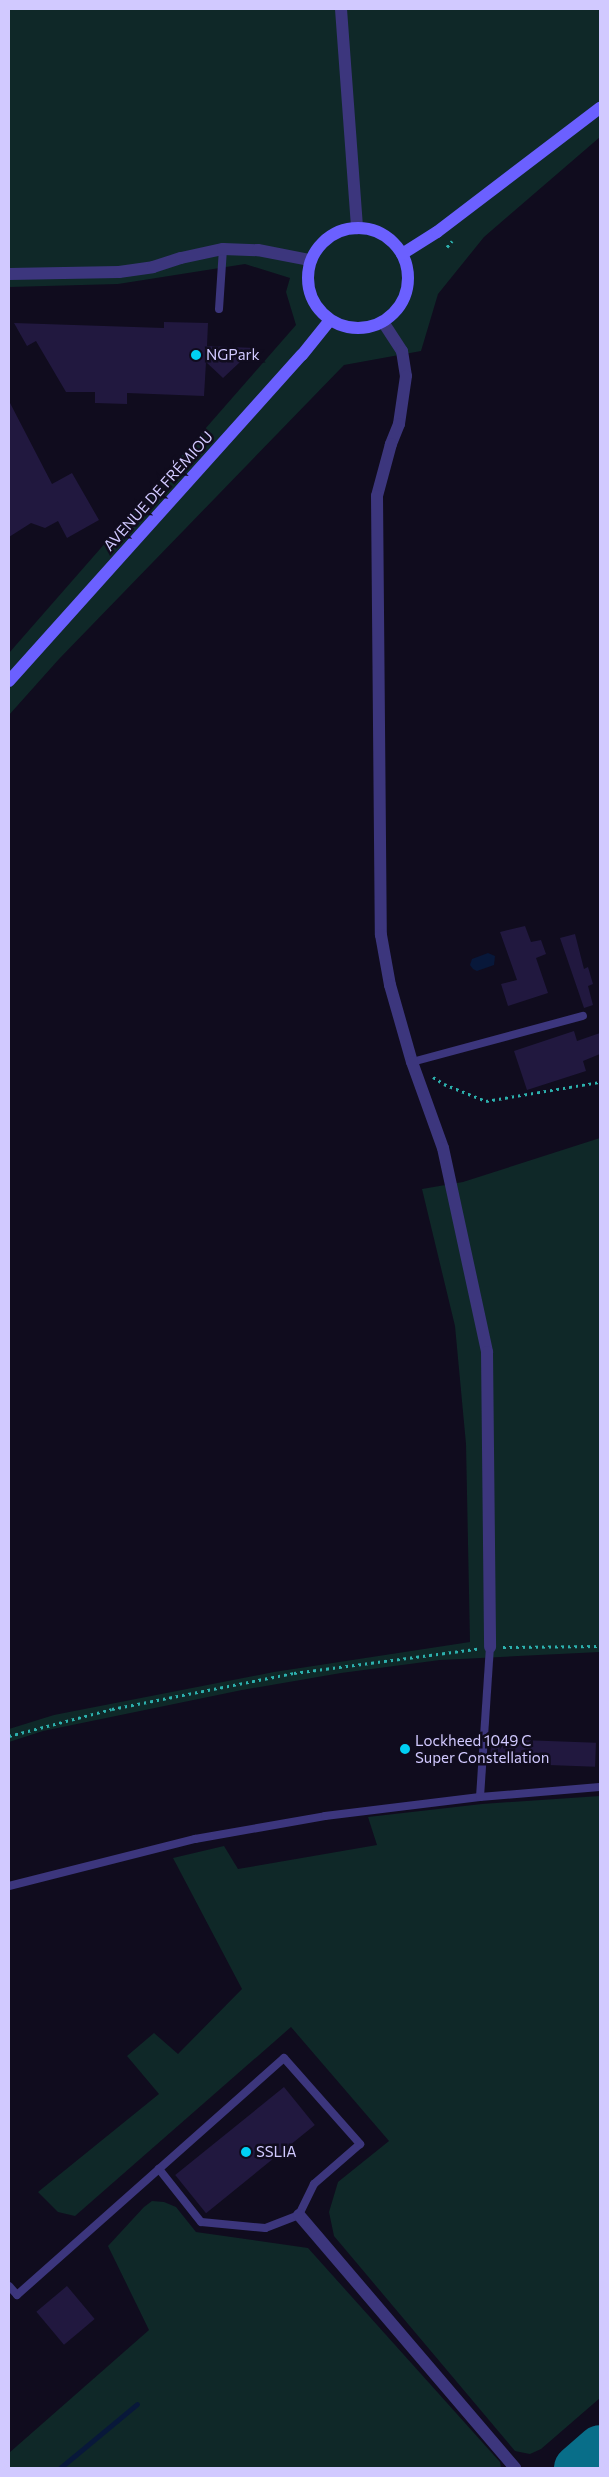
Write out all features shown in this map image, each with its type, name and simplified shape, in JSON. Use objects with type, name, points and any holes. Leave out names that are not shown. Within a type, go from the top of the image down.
[{"type":"main road","points":[[402,254],[437,232],[600,108]]},
{"type":"main road","points":[[371,229],[383,235],[402,254],[407,268],[408,284],[404,299],[395,312],[383,322],[370,327],[356,329],[342,326],[330,320],[317,309],[309,294],[307,277],[310,260],[318,247],[329,237],[342,230],[371,229]]},
{"type":"main road","name":"AVENUE DE FRÉMIOU","points":[[9,681],[302,355],[330,320]]},
{"type":"street","points":[[341,9],[357,228]]},
{"type":"street","points":[[9,274],[120,272],[153,267],[181,258],[223,249],[258,250],[310,260]]},
{"type":"street","points":[[383,322],[402,351],[406,376],[399,424],[391,444],[377,496],[381,935],[390,985],[412,1062],[443,1148],[487,1352],[490,1647]]},
{"type":"street","points":[[299,2215],[515,2468]]},
{"type":"lane","points":[[219,309],[223,249]]},
{"type":"lane","points":[[412,1062],[583,1016]]},
{"type":"lane","points":[[480,1797],[490,1647]]},
{"type":"lane","points":[[9,1886],[195,1839],[325,1816],[480,1797],[600,1787]]},
{"type":"lane","points":[[9,2286],[17,2294],[284,2058],[360,2144],[314,2184],[299,2215],[265,2228],[201,2222],[159,2169]]},
{"type":"path","points":[[412,1062],[444,1084],[486,1101],[600,1082]]},
{"type":"path","points":[[9,1736],[112,1709],[294,1673],[490,1647],[600,1646]]},
{"type":"green space","points":[[9,9],[600,9],[600,137],[484,237],[438,294],[421,351],[344,365],[59,659],[9,715],[9,653],[296,325],[286,292],[290,278],[245,264],[118,284],[9,287]]},
{"type":"green space","points":[[600,1138],[600,1652],[440,1660],[341,1673],[242,1690],[43,1731],[9,1742],[9,1729],[54,1715],[274,1672],[470,1642],[466,1444],[455,1326],[422,1189],[463,1182]]},
{"type":"green space","points":[[600,1796],[600,2398],[541,2449],[530,2454],[515,2451],[334,2236],[329,2212],[338,2182],[389,2141],[291,2027],[75,2216],[58,2212],[38,2192],[159,2094],[127,2056],[154,2033],[178,2054],[242,1989],[173,1858],[224,1846],[238,1869],[377,1845],[368,1817],[482,1804]]},
{"type":"green space","points":[[152,2201],[164,2202],[176,2207],[196,2232],[308,2248],[500,2462],[501,2468],[9,2468],[9,2453],[149,2330],[108,2246],[144,2207]]},
{"type":"water","points":[[488,953],[495,956],[494,965],[477,971],[473,969],[470,965],[472,959]]},
{"type":"building","points":[[164,322],[208,323],[207,346],[255,348],[223,378],[206,362],[204,396],[127,393],[127,404],[95,403],[95,392],[66,392],[36,341],[27,346],[14,323],[164,328]]},
{"type":"building","points":[[9,401],[52,484],[72,473],[99,520],[67,538],[58,521],[45,528],[31,523],[9,537]]},
{"type":"building","points":[[525,926],[531,942],[541,940],[546,954],[536,958],[548,993],[508,1006],[501,984],[517,980],[500,932]]},
{"type":"building","points":[[575,934],[584,969],[588,967],[593,984],[588,986],[593,1005],[584,1008],[560,938]]},
{"type":"building","points":[[574,1031],[577,1041],[600,1033],[600,1054],[583,1061],[586,1071],[527,1090],[514,1051]]},
{"type":"building","points":[[491,1739],[596,1743],[595,1767],[490,1763]]},
{"type":"building","name":"SSLIA","points":[[284,2087],[315,2125],[206,2213],[175,2175]]},
{"type":"building","points":[[67,2286],[95,2319],[64,2345],[36,2312]]},
{"type":"waterway","points":[[60,2468],[137,2404]]},
{"type":"taxiway","points":[[577,2468],[600,2448]]},
{"type":"place","name":"NGPark","points":[[196,355]]},
{"type":"place","name":"Lockheed 1049 C Super Constellation","points":[[405,1749]]},
{"type":"place","name":"SSLIA","points":[[246,2152]]}]
